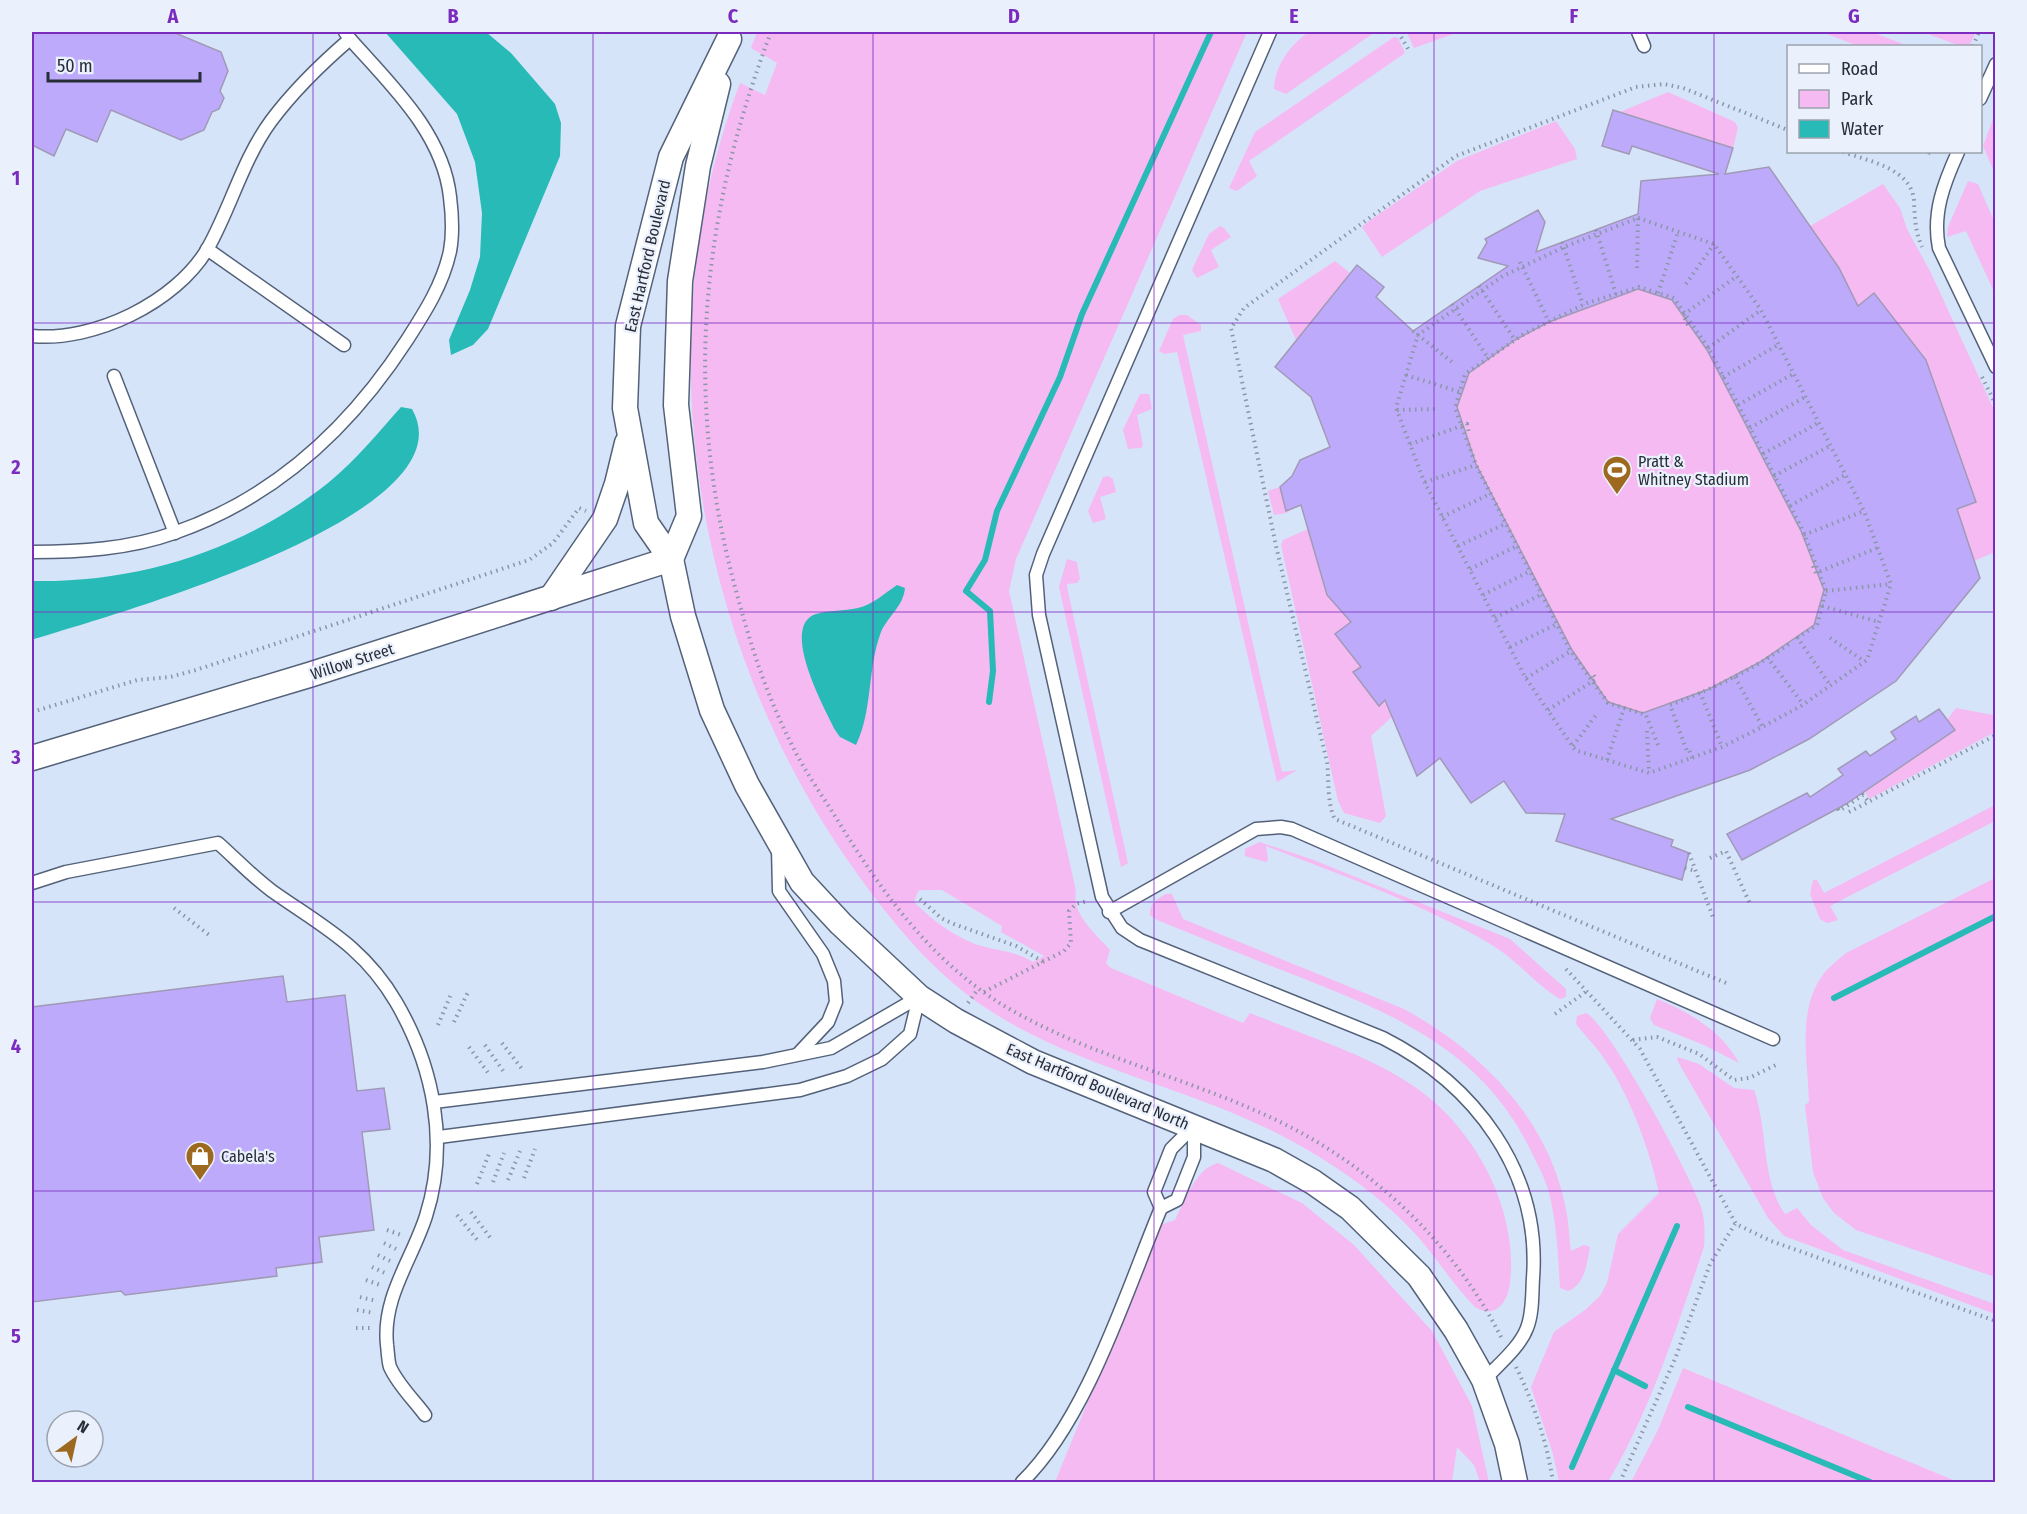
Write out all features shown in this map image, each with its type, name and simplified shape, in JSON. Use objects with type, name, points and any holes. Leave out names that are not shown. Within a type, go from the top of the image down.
[{"type":"street","name":"East Hartford Boulevard","points":[[671,559],[646,523],[629,432],[625,408],[628,326],[671,157],[730,35]]},
{"type":"street","name":"East Hartford Boulevard","points":[[671,559],[689,516],[676,405],[680,281],[698,166],[730,35]]},
{"type":"street","points":[[551,598],[605,519],[617,484],[629,432]]},
{"type":"street","name":"Willow Street","points":[[32,758],[309,675],[671,559]]},
{"type":"street","name":"East Hartford Boulevard North","points":[[671,559],[683,616],[712,710],[747,785],[802,882],[841,924],[919,997],[956,1021],[1033,1062],[1274,1160],[1313,1182],[1350,1208],[1419,1276],[1456,1330],[1484,1380],[1507,1444],[1515,1482]]},
{"type":"lane","points":[[1270,32],[1047,543],[1036,575],[1039,615],[1102,897],[1109,912],[1122,928],[1140,940],[1383,1038],[1415,1055],[1472,1103],[1510,1159],[1532,1226],[1535,1257],[1527,1328],[1484,1380]]},
{"type":"lane","points":[[1638,32],[1644,46]]},
{"type":"lane","points":[[32,336],[44,337],[94,330],[127,317],[154,302],[186,274],[207,249],[270,122],[347,35],[415,113],[438,152],[450,195],[450,249],[441,279],[429,307],[393,362],[333,435],[265,489],[175,533],[145,542],[76,552],[32,552]]},
{"type":"lane","points":[[1982,94],[1995,64]]},
{"type":"lane","points":[[1958,153],[1945,180],[1937,210],[1936,233],[1939,248],[1995,367]]},
{"type":"lane","points":[[207,249],[344,345]]},
{"type":"lane","points":[[114,376],[175,533]]},
{"type":"lane","points":[[1109,912],[1256,829],[1281,827],[1302,832],[1773,1039]]},
{"type":"lane","points":[[778,840],[779,891],[823,954],[834,981],[836,1002],[828,1022],[798,1054]]},
{"type":"lane","points":[[32,883],[66,872],[218,843],[271,890],[358,951],[396,1002],[420,1055],[434,1102],[439,1137],[427,1214],[391,1297],[386,1327],[390,1366],[425,1415]]},
{"type":"lane","points":[[434,1102],[763,1062],[831,1047],[919,997]]},
{"type":"lane","points":[[439,1137],[800,1090],[847,1077],[882,1059],[910,1034],[919,997]]},
{"type":"lane","points":[[1161,1208],[1154,1192],[1171,1149],[1194,1126]]},
{"type":"lane","points":[[1022,1482],[1045,1456],[1087,1389],[1161,1208],[1177,1200],[1194,1157],[1194,1126]]},
{"type":"path","points":[[771,32],[729,160],[715,233],[708,290],[703,371],[708,450],[725,551],[750,640],[790,742],[896,908],[927,945],[983,992],[1021,1016],[1274,1118],[1325,1146],[1372,1181],[1416,1219],[1460,1267],[1487,1309]]},
{"type":"path","points":[[1398,32],[1410,52]]},
{"type":"path","points":[[1726,983],[1335,819],[1330,808],[1327,762],[1276,546],[1231,328],[1244,308],[1456,156],[1636,87],[1664,84],[1683,88],[1787,130]]},
{"type":"path","points":[[1637,268],[1638,216]]},
{"type":"path","points":[[1638,216],[1714,243],[1761,310],[1863,511],[1891,584],[1864,661],[1803,704],[1722,747],[1649,773],[1575,750],[1526,678],[1425,482],[1397,410],[1418,335],[1480,287],[1563,244],[1597,232],[1638,216]]},
{"type":"path","points":[[1597,232],[1616,294]]},
{"type":"path","points":[[1658,293],[1678,232]]},
{"type":"path","points":[[1686,284],[1714,243]]},
{"type":"path","points":[[1563,244],[1583,305]]},
{"type":"path","points":[[1522,264],[1549,322]]},
{"type":"path","points":[[1685,314],[1737,276]]},
{"type":"path","points":[[1480,287],[1515,340]]},
{"type":"path","points":[[1658,745],[1646,715],[1608,703],[1571,651],[1476,465],[1455,408],[1465,374],[1515,340],[1583,305],[1639,287],[1674,298],[1708,348],[1790,506],[1827,591],[1817,625],[1797,638],[1830,685]]},
{"type":"path","points":[[1454,306],[1488,358]]},
{"type":"path","points":[[1708,348],[1761,310]]},
{"type":"path","points":[[1685,314],[1688,325]]},
{"type":"path","points":[[1413,331],[1452,362]]},
{"type":"path","points":[[1723,377],[1778,345]]},
{"type":"path","points":[[1738,405],[1793,374]]},
{"type":"path","points":[[1406,375],[1460,392]]},
{"type":"path","points":[[1750,428],[1805,397]]},
{"type":"path","points":[[1397,410],[1437,409]]},
{"type":"path","points":[[1763,454],[1818,423]]},
{"type":"path","points":[[1410,444],[1467,424],[1468,434]]},
{"type":"path","points":[[1774,476],[1830,446]]},
{"type":"path","points":[[1425,482],[1476,465]]},
{"type":"path","points":[[1790,506],[1845,475]]},
{"type":"path","points":[[1442,517],[1490,494]]},
{"type":"path","points":[[32,712],[121,684],[170,677],[196,670],[529,560],[553,543],[579,508]]},
{"type":"path","points":[[1804,535],[1863,511]]},
{"type":"path","points":[[1458,546],[1505,524]]},
{"type":"path","points":[[1470,569],[1517,546]]},
{"type":"path","points":[[1813,566],[1816,573],[1878,548]]},
{"type":"path","points":[[1483,595],[1530,571]]},
{"type":"path","points":[[1827,591],[1891,584]]},
{"type":"path","points":[[1495,618],[1542,594]]},
{"type":"path","points":[[1822,606],[1879,622]]},
{"type":"path","points":[[1510,647],[1557,624]]},
{"type":"path","points":[[1830,638],[1864,661]]},
{"type":"path","points":[[1692,758],[1689,750],[1687,752],[1670,705],[1735,676],[1789,644]]},
{"type":"path","points":[[1526,678],[1571,651]]},
{"type":"path","points":[[1768,658],[1803,704]]},
{"type":"path","points":[[1548,710],[1596,679],[1592,673]]},
{"type":"path","points":[[1735,676],[1762,726]]},
{"type":"path","points":[[1700,693],[1722,747]]},
{"type":"path","points":[[1607,760],[1624,708]]},
{"type":"path","points":[[1573,746],[1596,715]]},
{"type":"path","points":[[1647,731],[1649,773]]},
{"type":"path","points":[[1849,812],[1995,735]]},
{"type":"path","points":[[1838,809],[1839,811],[1845,808],[1863,795],[1868,801]]},
{"type":"path","points":[[1710,858],[1726,851],[1751,906]]},
{"type":"path","points":[[1689,853],[1714,920]]},
{"type":"path","points":[[1685,868],[1696,871]]},
{"type":"path","points":[[920,900],[941,918],[1016,946],[1045,962]]},
{"type":"path","points":[[983,992],[1045,962],[1068,947],[1071,943],[1068,914],[1079,903]]},
{"type":"path","points":[[174,908],[209,935]]},
{"type":"path","points":[[1566,969],[1640,1049],[1736,1224],[1771,1241],[1995,1321]]},
{"type":"path","points":[[454,1022],[468,992]]},
{"type":"path","points":[[1555,1014],[1587,992]]},
{"type":"path","points":[[438,1025],[451,994]]},
{"type":"path","points":[[1632,1040],[1657,1037],[1699,1054],[1734,1080],[1749,1078],[1776,1065]]},
{"type":"path","points":[[502,1042],[522,1069]]},
{"type":"path","points":[[485,1045],[504,1072]]},
{"type":"path","points":[[469,1047],[489,1074]]},
{"type":"path","points":[[524,1179],[535,1149]]},
{"type":"path","points":[[508,1180],[520,1151]]},
{"type":"path","points":[[493,1182],[504,1153]]},
{"type":"path","points":[[477,1184],[489,1154]]},
{"type":"path","points":[[471,1212],[492,1240]]},
{"type":"path","points":[[457,1215],[478,1242]]},
{"type":"path","points":[[1620,1482],[1675,1359],[1710,1264],[1736,1224]]},
{"type":"path","points":[[1530,1395],[1549,1454],[1553,1482]]},
{"type":"green space","points":[[757,32],[1247,32],[1016,559],[1009,591],[1076,891],[1077,908],[1086,923],[1110,950],[1106,963],[1111,968],[1243,1023],[1250,1013],[1335,1046],[1397,1075],[1437,1104],[1474,1148],[1500,1200],[1511,1255],[1510,1283],[1506,1297],[1494,1310],[1482,1310],[1475,1307],[1405,1223],[1356,1182],[1320,1158],[1284,1137],[1211,1104],[1060,1048],[989,1010],[968,995],[913,944],[881,906],[851,865],[797,778],[754,685],[721,588],[700,487],[691,384],[694,282],[710,181],[740,83],[765,95],[777,63],[751,48]],"holes":[[[942,890],[1002,926],[1001,932],[1044,956],[1033,962],[1012,953],[975,944],[942,926],[914,902],[918,891]]]},
{"type":"green space","points":[[1309,32],[1375,32],[1286,94],[1274,89],[1277,72],[1285,56]]},
{"type":"green space","points":[[1411,32],[1459,32],[1414,48],[1408,35]]},
{"type":"green space","points":[[1822,32],[1872,32],[1905,45],[1855,45]]},
{"type":"green space","points":[[1923,32],[1976,32],[1970,45],[1957,45]]},
{"type":"green space","points":[[1394,37],[1398,38],[1405,53],[1249,161],[1257,176],[1237,191],[1229,188],[1255,132]]},
{"type":"green space","points":[[1668,92],[1735,122],[1738,128],[1733,148],[1620,112]]},
{"type":"green space","points":[[1995,114],[1995,174],[1983,146]]},
{"type":"green space","points":[[1556,121],[1575,149],[1577,159],[1480,191],[1382,257],[1362,227],[1457,161]]},
{"type":"green space","name":"Pratt & Whitney Stadium","points":[[1769,167],[1810,226],[1883,184],[1900,208],[1907,229],[1931,273],[1995,412],[1995,552],[1974,561],[1980,578],[1896,681],[1809,739],[1750,770],[1526,813],[1499,773],[1494,777],[1499,785],[1471,803],[1440,759],[1417,776],[1392,717],[1371,736],[1386,816],[1380,823],[1344,813],[1338,801],[1281,545],[1283,540],[1308,529],[1301,504],[1286,513],[1274,515],[1268,491],[1280,487],[1292,476],[1300,460],[1322,450],[1326,458],[1332,453],[1313,402],[1391,311],[1414,331],[1492,277],[1552,246],[1638,215],[1725,174]],"holes":[[[1875,294],[1926,360],[1976,502],[1957,510],[1940,465],[1858,306]]]},
{"type":"green space","points":[[1968,181],[1978,184],[1995,223],[1995,294],[1966,231],[1947,237],[1948,227]]},
{"type":"green space","points":[[1220,226],[1231,237],[1211,250],[1219,267],[1197,278],[1192,270],[1209,234]]},
{"type":"green space","points":[[1335,261],[1350,273],[1296,340],[1278,299]]},
{"type":"green space","points":[[1179,315],[1187,315],[1201,325],[1201,331],[1183,335],[1282,772],[1297,770],[1277,782],[1177,352],[1164,354],[1159,351],[1173,319]]},
{"type":"green space","points":[[1140,394],[1149,394],[1152,409],[1137,415],[1143,445],[1141,448],[1128,449],[1123,430]]},
{"type":"green space","points":[[1108,476],[1113,479],[1116,492],[1100,497],[1106,519],[1093,523],[1088,511],[1103,477]]},
{"type":"green space","points":[[1067,559],[1077,562],[1080,579],[1077,583],[1067,584],[1067,587],[1128,863],[1121,867],[1059,587]]},
{"type":"green space","points":[[1956,708],[1993,715],[1995,732],[1869,799],[1865,792],[1954,730],[1947,720]]},
{"type":"green space","points":[[1995,805],[1995,821],[1830,906],[1838,920],[1827,923],[1820,919],[1810,894],[1813,880],[1817,880],[1824,893]]},
{"type":"green space","points":[[1259,842],[1311,859],[1510,939],[1566,989],[1566,997],[1560,999],[1551,993],[1492,945],[1410,903],[1266,846],[1268,860],[1266,862],[1245,856],[1245,849]]},
{"type":"green space","points":[[1995,878],[1995,1277],[1856,1230],[1834,1213],[1823,1198],[1813,1172],[1805,1105],[1809,1102],[1806,1052],[1807,1018],[1816,986],[1825,972],[1846,953]]},
{"type":"green space","points":[[1166,894],[1172,894],[1183,919],[1404,1009],[1460,1045],[1485,1067],[1528,1118],[1545,1147],[1558,1177],[1568,1220],[1571,1251],[1584,1245],[1590,1247],[1584,1273],[1578,1284],[1568,1291],[1560,1288],[1552,1205],[1545,1181],[1529,1147],[1508,1112],[1483,1082],[1425,1035],[1392,1017],[1157,920],[1150,915],[1152,905]]},
{"type":"green space","points":[[1657,999],[1704,1024],[1724,1041],[1739,1063],[1704,1045],[1654,1025],[1650,1018]]},
{"type":"green space","points":[[1586,1013],[1613,1044],[1650,1105],[1684,1169],[1702,1210],[1704,1247],[1650,1397],[1608,1482],[1559,1482],[1553,1454],[1531,1387],[1554,1332],[1600,1296],[1607,1283],[1618,1234],[1659,1193],[1645,1142],[1631,1106],[1602,1055],[1576,1024],[1577,1016]]},
{"type":"green space","points":[[1678,1057],[1699,1064],[1734,1088],[1754,1090],[1772,1186],[1785,1214],[1797,1208],[1811,1225],[1843,1250],[1995,1304],[1995,1314],[1784,1236],[1768,1218],[1677,1060]]},
{"type":"green space","points":[[1218,1163],[1302,1203],[1354,1245],[1432,1331],[1472,1406],[1489,1482],[1480,1482],[1474,1465],[1457,1447],[1452,1482],[1055,1482],[1160,1225],[1175,1220],[1197,1179],[1210,1166]]},
{"type":"green space","points":[[1683,1368],[1958,1482],[1631,1482],[1658,1430]]},
{"type":"water","points":[[385,32],[486,32],[511,53],[555,104],[561,123],[560,156],[488,329],[473,345],[451,355],[449,340],[470,290],[480,257],[482,213],[475,162],[457,114]]},
{"type":"water","points":[[401,407],[412,409],[416,449],[388,488],[337,524],[271,557],[198,586],[32,640],[32,581],[72,580],[150,569],[225,544],[295,507],[328,483],[357,456]]},
{"type":"water","points":[[897,585],[905,588],[904,595],[881,632],[865,718],[856,745],[840,737],[835,730],[808,669],[802,634],[806,622],[816,614],[863,606],[873,602]]},
{"type":"building","points":[[32,32],[173,32],[221,52],[228,71],[220,91],[224,98],[219,109],[212,112],[204,130],[181,140],[111,110],[97,142],[66,129],[54,156],[32,145]]},
{"type":"building","name":"Pratt & Whitney Stadium","points":[[1613,110],[1733,148],[1725,174],[1769,167],[1839,268],[1858,306],[1874,293],[1926,360],[1976,502],[1957,509],[1980,578],[1896,681],[1809,739],[1750,770],[1611,819],[1673,840],[1671,846],[1689,853],[1682,880],[1556,841],[1565,814],[1526,813],[1504,781],[1471,803],[1440,758],[1417,776],[1385,700],[1379,706],[1353,672],[1361,667],[1335,634],[1351,622],[1327,595],[1301,505],[1286,511],[1280,487],[1292,476],[1300,460],[1330,447],[1311,397],[1275,367],[1357,265],[1384,287],[1376,297],[1413,331],[1508,266],[1478,258],[1487,242],[1485,239],[1538,210],[1545,222],[1536,252],[1638,214],[1641,181],[1719,174],[1632,146],[1629,154],[1602,146]],"holes":[[[1638,289],[1672,300],[1707,350],[1801,531],[1824,590],[1814,625],[1760,662],[1709,689],[1643,713],[1608,702],[1572,650],[1476,464],[1457,407],[1469,373],[1515,340],[1549,322]]]},
{"type":"building","points":[[1939,709],[1955,730],[1846,804],[1742,860],[1727,834],[1807,793],[1810,797],[1843,775],[1838,769],[1866,751],[1870,756],[1896,739],[1891,732],[1916,716],[1919,722]]},
{"type":"building","name":"Cabela's","points":[[283,976],[287,1002],[345,995],[357,1091],[384,1088],[390,1129],[362,1132],[374,1230],[319,1237],[322,1262],[276,1268],[277,1276],[125,1295],[121,1291],[32,1302],[32,1007]]},
{"type":"waterway","points":[[989,702],[993,671],[990,611],[966,591],[985,560],[997,511],[1060,377],[1082,314],[1211,32]]},
{"type":"waterway","points":[[1834,998],[1996,916]]},
{"type":"waterway","points":[[1572,1467],[1677,1226]]},
{"type":"waterway","points":[[1614,1370],[1645,1386]]},
{"type":"waterway","points":[[1688,1407],[1870,1482]]},
{"type":"place","name":"Pratt & Whitney Stadium","points":[[1617,496]]},
{"type":"place","name":"Cabela's","points":[[200,1182]]}]
